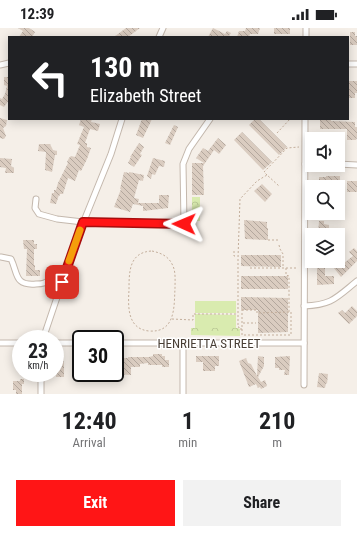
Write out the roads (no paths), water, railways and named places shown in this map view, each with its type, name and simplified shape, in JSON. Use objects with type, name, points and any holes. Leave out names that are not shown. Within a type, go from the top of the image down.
[{"type":"street","points":[[46,330],[83,222],[112,154],[122,120]]},
{"type":"street","points":[[36,199],[35,208],[42,216],[83,222],[184,224],[183,164],[189,149],[209,120]]},
{"type":"street","points":[[305,120],[305,132]]},
{"type":"street","points":[[304,385],[305,164]]},
{"type":"street","points":[[345,164],[357,165]]},
{"type":"street","points":[[1,257],[11,259],[17,276],[26,284],[46,283],[50,279],[62,282]]},
{"type":"street","points":[[304,306],[322,305],[331,302],[357,281]]},
{"type":"street","points":[[0,343],[12,343]]},
{"type":"street","name":"HENRIETTA STREET","points":[[124,343],[304,343]]},
{"type":"street","points":[[183,343],[183,394]]},
{"type":"street","points":[[41,382],[41,394]]}]
